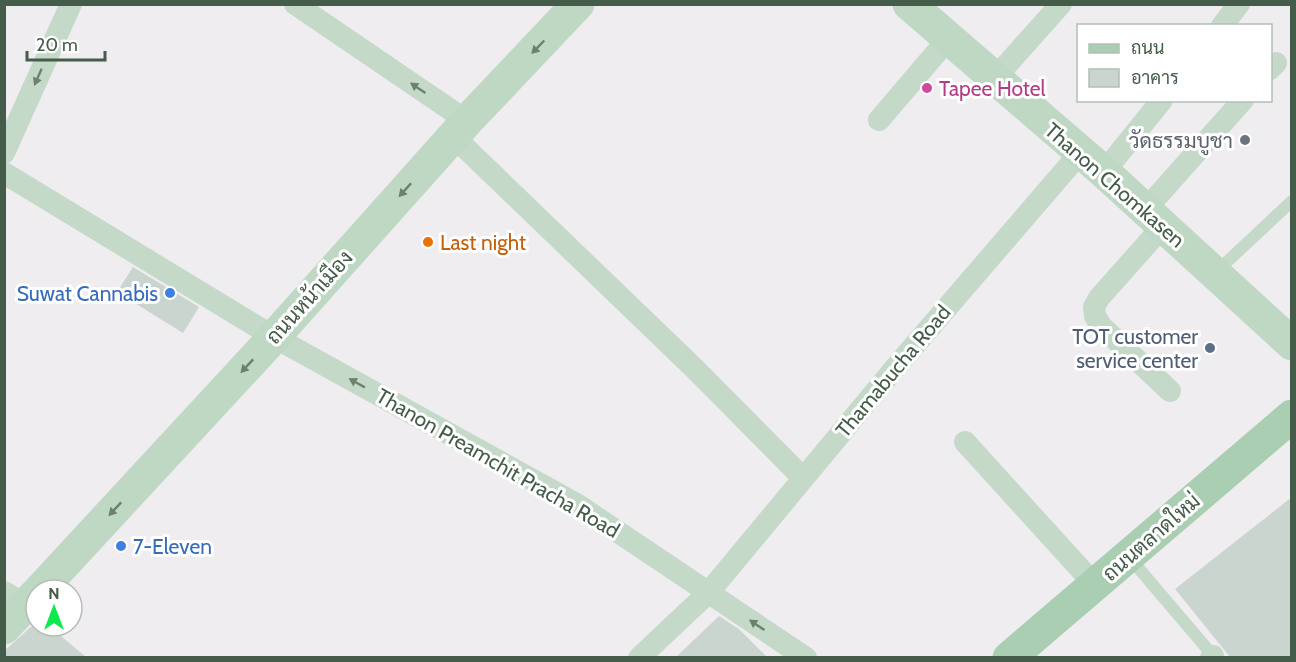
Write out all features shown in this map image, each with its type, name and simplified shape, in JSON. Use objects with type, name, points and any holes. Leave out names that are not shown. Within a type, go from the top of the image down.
[{"type":"main road","name":"ถนนตลาดใหม่","points":[[1009,657],[1292,416]]},
{"type":"street","points":[[4,153],[70,4]]},
{"type":"street","points":[[295,4],[460,128],[803,478]]},
{"type":"street","name":"ถนนหน้าเมือง","points":[[22,602],[274,337],[460,128],[578,4]]},
{"type":"street","name":"Thanon Chomkasen","points":[[909,4],[1154,218],[1292,344]]},
{"type":"street","points":[[994,78],[1060,4]]},
{"type":"street","points":[[1224,24],[1239,4]]},
{"type":"street","points":[[879,120],[948,39]]},
{"type":"street","name":"Thamabucha Road","points":[[639,657],[709,592],[894,368],[1092,163],[1160,102]]},
{"type":"street","points":[[1170,391],[1101,326],[1095,316],[1094,308],[1154,218],[1241,102]]},
{"type":"street","name":"Thanon Preamchit Pracha Road","points":[[4,173],[274,337],[578,505],[806,657]]},
{"type":"street","points":[[965,442],[1095,585]]},
{"type":"lane","points":[[1215,273],[1292,201]]},
{"type":"lane","points":[[1128,556],[1213,657]]},
{"type":"building","points":[[133,267],[199,307],[183,333],[117,292]]},
{"type":"building","points":[[1292,497],[1292,657],[1230,657],[1175,589]]},
{"type":"building","points":[[719,616],[739,629],[767,657],[676,657]]},
{"type":"building","points":[[24,633],[24,638],[63,638],[86,657],[4,657],[4,651]]},
{"type":"place","name":"Tapee Hotel","points":[[927,88]]},
{"type":"place","name":"วัดธรรมบูชา","points":[[1245,140]]},
{"type":"place","name":"Last night","points":[[428,242]]},
{"type":"place","name":"Suwat Cannabis","points":[[170,293]]},
{"type":"place","name":"TOT customer service center","points":[[1210,348]]},
{"type":"place","name":"7-Eleven","points":[[121,546]]}]
